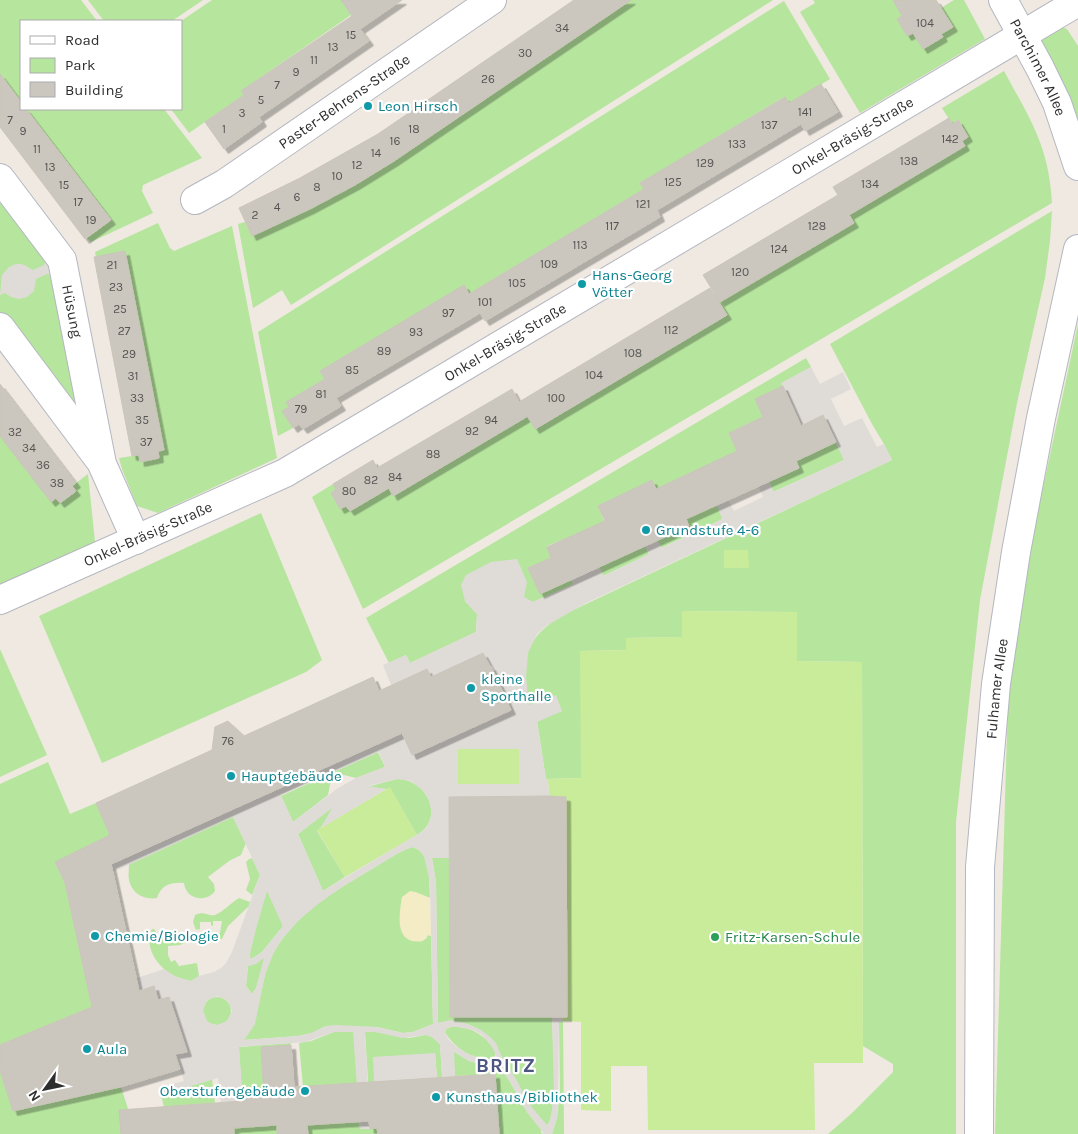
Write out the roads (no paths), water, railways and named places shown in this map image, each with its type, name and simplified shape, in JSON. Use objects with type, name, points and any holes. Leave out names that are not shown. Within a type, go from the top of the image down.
[{"type":"street","name":"Paster-Behrens-Straße","points":[[195,200],[224,184],[492,0]]},
{"type":"street","name":"Parchimer Allee","points":[[1003,0],[1057,103],[1078,166]]},
{"type":"street","name":"Onkel-Bräsig-Straße","points":[[0,600],[285,473],[1023,36],[1072,9]]},
{"type":"street","name":"Hüsung","points":[[0,178],[62,260],[102,464]]},
{"type":"street","name":"Fulhamer Allee","points":[[979,1134],[980,867],[996,684],[1016,552],[1041,418],[1078,249]]},
{"type":"street","name":"Hüsung","points":[[0,327],[102,464],[136,540]]},
{"type":"place","name":"Leon Hirsch","points":[[368,106]]},
{"type":"place","name":"Hans-Georg Vötter","points":[[582,284]]},
{"type":"place","name":"Grundstufe 4-6","points":[[646,530]]},
{"type":"place","name":"kleine Sporthalle","points":[[471,688]]},
{"type":"place","name":"Hauptgebäude","points":[[231,776]]},
{"type":"place","name":"Chemie/Biologie","points":[[95,936]]},
{"type":"place","name":"Fritz-Karsen-Schule","points":[[715,937]]},
{"type":"place","name":"Aula","points":[[87,1049]]},
{"type":"place","name":"Oberstufengebäude","points":[[305,1091]]},
{"type":"place","name":"Kunsthaus/Bibliothek","points":[[436,1097]]},
{"type":"district","name":"BRITZ","points":[[506,1065]]}]
